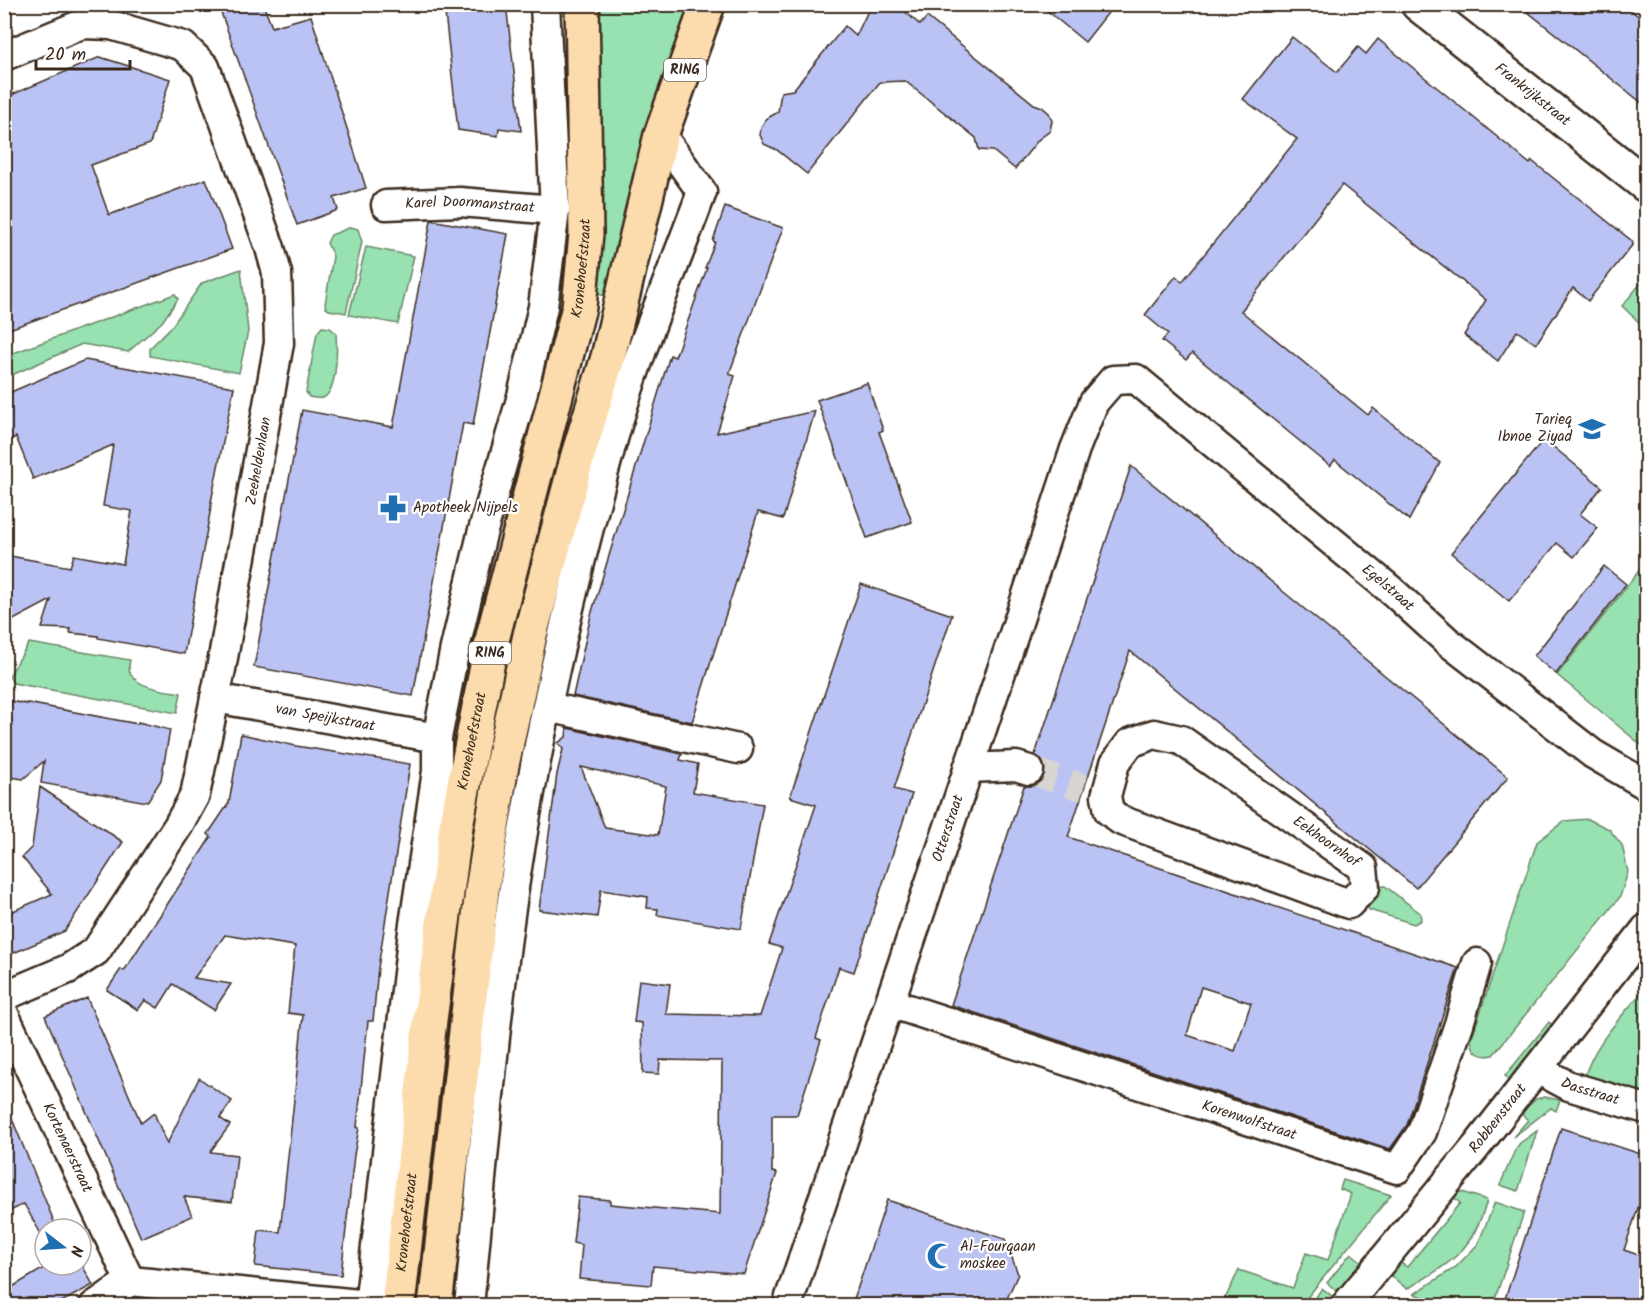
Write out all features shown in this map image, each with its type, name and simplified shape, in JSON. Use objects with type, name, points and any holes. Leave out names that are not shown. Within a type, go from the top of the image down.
[{"type":"main road","name":"Kronehoefstraat","points":[[398,1305],[430,1020],[456,826],[468,759],[493,636],[579,307],[586,234],[582,4]]},
{"type":"main road","name":"RING","points":[[435,1305],[482,890],[502,765],[530,635],[578,455],[608,357],[661,135],[708,4]]},
{"type":"street","name":"Kronehoefstraat","points":[[369,1305],[412,931],[437,771],[437,738],[455,648],[482,534],[522,396],[543,307],[555,210],[545,4]]},
{"type":"street","name":"Frankrijkstraat","points":[[1418,4],[1647,185]]},
{"type":"street","name":"Zeeheldenlaan","points":[[4,56],[82,24],[111,25],[183,46],[205,67],[277,273],[279,344],[215,698],[195,795],[178,826],[96,951],[68,969],[4,996]]},
{"type":"street","points":[[469,1305],[502,981],[524,827],[548,707],[572,597],[611,444],[646,338],[702,192],[661,135]]},
{"type":"street","name":"Karel Doormanstraat","points":[[386,205],[431,201],[555,210]]},
{"type":"street","name":"Otterstraat","points":[[787,1305],[1015,633],[1075,449],[1094,402],[1113,380],[1136,380]]},
{"type":"street","name":"Egelstraat","points":[[1136,380],[1392,591],[1447,641],[1593,754],[1647,785]]},
{"type":"street","name":"van Speijkstraat","points":[[215,698],[437,738]]},
{"type":"street","points":[[548,707],[738,749]]},
{"type":"street","name":"Eekhoornhof","points":[[1154,734],[1181,740],[1364,868],[1365,887],[1349,904],[1120,820],[1109,812],[1095,792],[1130,743],[1154,734]]},
{"type":"street","points":[[968,768],[1016,766],[1029,770]]},
{"type":"street","name":"Robbenstraat","points":[[1360,1300],[1647,929]]},
{"type":"street","name":"Korenwolfstraat","points":[[890,1003],[1397,1169],[1422,1132],[1477,963]]},
{"type":"street","name":"Kortenaerstraat","points":[[4,1014],[130,1281]]},
{"type":"street","name":"Dasstraat","points":[[1538,1069],[1569,1086],[1647,1109]]},
{"type":"street","points":[[94,1305],[130,1281],[369,1305]]},
{"type":"green space","points":[[597,5],[690,5],[652,110],[608,296],[596,294],[603,215]]},
{"type":"green space","points":[[351,227],[358,229],[362,242],[346,313],[326,308],[333,256],[327,243],[331,235]]},
{"type":"green space","points":[[366,247],[414,256],[398,324],[349,315]]},
{"type":"green space","points":[[241,269],[248,331],[239,373],[150,356],[150,348],[172,326],[202,283]]},
{"type":"green space","points":[[1646,277],[1646,329],[1622,306]]},
{"type":"green space","points":[[175,294],[178,299],[162,322],[128,352],[82,344],[5,378],[5,356]]},
{"type":"green space","points":[[322,327],[330,328],[336,333],[334,378],[332,387],[323,398],[309,397],[306,392],[317,333]]},
{"type":"green space","points":[[1646,562],[1646,749],[1557,675]]},
{"type":"green space","points":[[29,643],[130,660],[129,669],[138,682],[146,686],[181,693],[177,713],[13,683],[9,676]]},
{"type":"green space","points":[[1588,819],[1609,829],[1622,845],[1628,872],[1620,897],[1493,1055],[1478,1054],[1471,1040],[1537,842],[1564,821]]},
{"type":"green space","points":[[1385,886],[1420,913],[1421,920],[1414,924],[1369,910],[1367,903],[1377,887]]},
{"type":"green space","points":[[1646,987],[1646,1099],[1584,1079],[1602,1041]]},
{"type":"green space","points":[[1549,1022],[1554,1027],[1510,1081],[1505,1076]]},
{"type":"green space","points":[[1545,1097],[1560,1100],[1556,1111],[1551,1108],[1513,1137],[1528,1120],[1520,1113],[1536,1099]]},
{"type":"green space","points":[[1537,1131],[1518,1191],[1500,1185],[1515,1150],[1520,1143]]},
{"type":"green space","points":[[1343,1180],[1391,1195],[1301,1305],[1222,1305],[1239,1270],[1293,1288],[1306,1253],[1328,1260],[1351,1194],[1340,1189]]},
{"type":"green space","points":[[1456,1190],[1487,1200],[1475,1232],[1467,1244],[1448,1263],[1407,1289],[1389,1274],[1398,1261],[1407,1267],[1460,1203],[1452,1196]]},
{"type":"green space","points":[[1495,1202],[1524,1212],[1493,1305],[1450,1305],[1414,1294],[1456,1267],[1478,1244]]},
{"type":"green space","points":[[1351,1253],[1362,1262],[1338,1292],[1327,1283]]},
{"type":"green space","points":[[1322,1288],[1333,1297],[1327,1305],[1314,1305],[1317,1302],[1314,1300]]},
{"type":"building","points":[[218,4],[263,4],[272,27],[311,16],[366,188],[334,198],[338,210],[297,225]]},
{"type":"building","points":[[444,4],[506,4],[521,131],[499,128],[498,136],[458,130]]},
{"type":"building","points":[[874,4],[897,4],[920,25],[927,17],[1034,104],[1049,113],[1052,121],[1050,131],[1039,139],[1015,169],[993,151],[979,150],[976,138],[905,81],[880,82],[807,174],[777,150],[764,144],[760,135],[761,127],[766,119],[778,112],[781,92],[793,90],[845,26],[856,36]]},
{"type":"building","points":[[1039,4],[1115,4],[1085,42]]},
{"type":"building","points":[[1518,4],[1623,4],[1647,23],[1647,107]]},
{"type":"building","points":[[1292,37],[1337,72],[1358,47],[1366,54],[1378,39],[1530,164],[1532,161],[1633,244],[1588,301],[1573,288],[1536,344],[1517,331],[1498,361],[1464,335],[1486,300],[1342,185],[1241,311],[1368,415],[1373,408],[1440,463],[1409,520],[1335,460],[1330,466],[1192,353],[1186,360],[1162,341],[1168,334],[1145,315],[1176,276],[1182,282],[1297,139],[1243,99]]},
{"type":"building","points":[[100,57],[170,79],[150,144],[91,165],[109,215],[206,179],[232,249],[4,331],[4,98]]},
{"type":"building","points":[[725,207],[783,228],[729,374],[735,376],[717,433],[815,411],[783,519],[758,512],[692,722],[573,696],[591,615],[670,355],[675,357],[707,268],[705,268]]},
{"type":"building","points":[[431,220],[508,234],[473,425],[463,423],[413,696],[254,667],[302,410],[393,427]]},
{"type":"building","points":[[85,360],[234,387],[184,654],[98,638],[98,636],[70,633],[71,629],[42,628],[51,600],[4,625],[4,555],[70,567],[74,555],[123,564],[132,511],[103,506],[113,445],[33,479],[16,437],[4,442],[4,395]]},
{"type":"building","points":[[867,383],[883,430],[879,432],[912,522],[867,538],[817,400]]},
{"type":"building","points":[[1544,439],[1602,487],[1580,514],[1598,528],[1574,557],[1557,543],[1509,601],[1451,553]]},
{"type":"building","points":[[1131,466],[1508,777],[1416,888],[1130,651],[1068,837],[1458,968],[1407,1125],[1390,1149],[951,1005],[1024,786],[1033,786],[1045,775],[1045,766],[1035,755]],"holes":[[[1201,987],[1251,1003],[1235,1051],[1187,1035]]]},
{"type":"building","points":[[1604,566],[1626,584],[1556,674],[1534,656]]},
{"type":"building","points":[[861,584],[952,615],[894,789],[912,794],[854,972],[839,967],[816,1038],[821,1040],[797,1115],[772,1115],[772,1172],[777,1173],[744,1274],[653,1266],[651,1285],[579,1279],[582,1245],[573,1243],[578,1197],[610,1200],[610,1204],[720,1214],[722,1061],[660,1060],[659,1074],[643,1073],[642,1023],[634,1022],[639,980],[670,984],[666,1014],[760,1016],[782,948],[769,944],[816,805],[790,797]]},
{"type":"building","points":[[4,700],[138,724],[138,722],[170,730],[161,780],[147,802],[41,783],[44,761],[23,779],[4,776]]},
{"type":"building","points":[[567,728],[682,754],[680,760],[698,764],[693,792],[763,804],[741,929],[657,915],[658,909],[647,908],[648,897],[601,890],[597,917],[539,910],[557,774],[563,749],[558,743],[566,737]],"holes":[[[581,767],[666,786],[658,835],[605,828]]]},
{"type":"building","points":[[241,734],[296,746],[410,764],[378,968],[373,1021],[368,1021],[357,1127],[359,1128],[341,1275],[255,1266],[259,1230],[280,1232],[303,1015],[288,1013],[295,946],[225,935],[194,978],[231,984],[214,1010],[173,984],[158,1008],[145,1000],[138,1010],[107,990],[121,969],[124,971],[211,837],[208,834],[229,803]]},
{"type":"building","points":[[40,787],[123,842],[65,931],[4,957],[4,915],[52,894],[22,857],[32,847]]},
{"type":"building","points":[[87,998],[141,1123],[154,1113],[167,1144],[199,1078],[232,1101],[220,1118],[230,1125],[210,1152],[237,1155],[232,1202],[184,1197],[192,1216],[141,1238],[45,1016]]},
{"type":"building","points":[[4,1099],[52,1217],[33,1217],[33,1220],[24,1204],[4,1214]]},
{"type":"building","points":[[1561,1128],[1647,1156],[1647,1197],[1642,1196],[1624,1250],[1647,1258],[1647,1305],[1503,1305]]},
{"type":"building","name":"Al-Fourqaan moskee","points":[[887,1200],[1005,1239],[1018,1274],[1004,1305],[852,1305]]},
{"type":"building","points":[[33,1275],[33,1277],[89,1277],[93,1285],[56,1305],[4,1305],[4,1292]]},
{"type":"tunnel","points":[[1029,770],[1084,788]]},
{"type":"place","name":"Tarieq Ibnoe Ziyad","points":[[1592,429]]},
{"type":"place","name":"Apotheek Nijpels","points":[[393,508]]},
{"type":"place","name":"Al-Fourqaan moskee","points":[[940,1256]]}]
